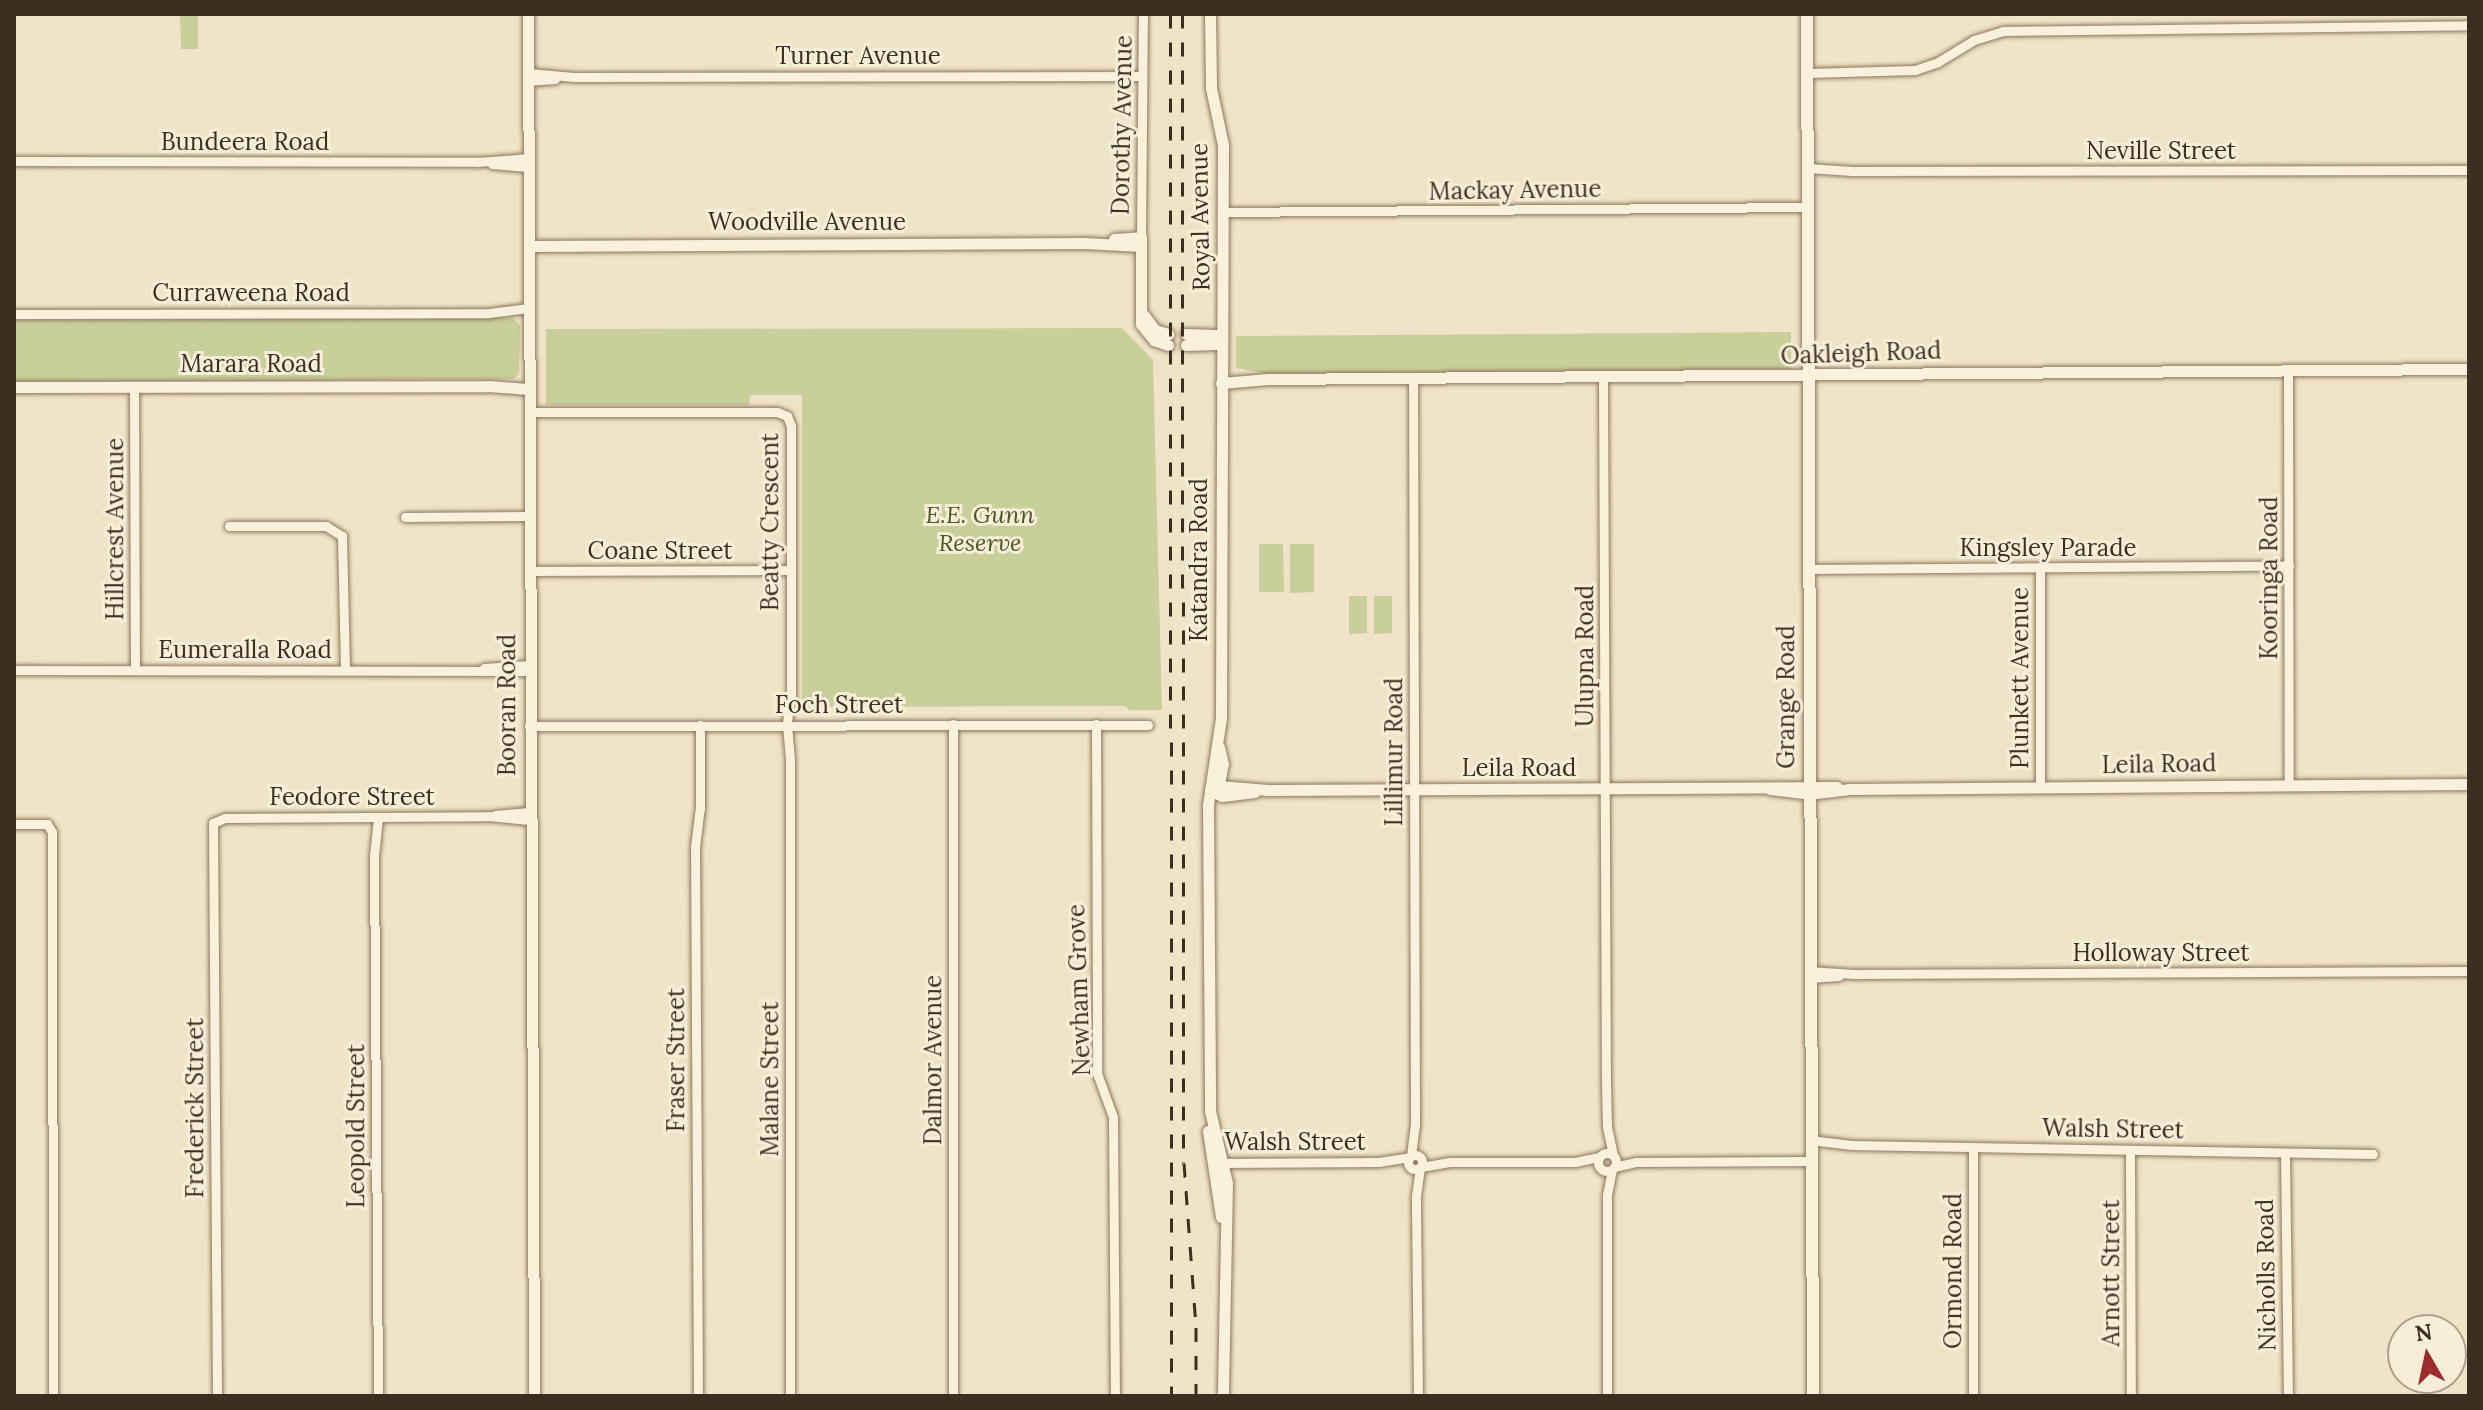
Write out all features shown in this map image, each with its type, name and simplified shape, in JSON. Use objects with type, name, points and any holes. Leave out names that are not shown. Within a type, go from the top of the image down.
[{"type":"main road","name":"Grange Road","points":[[1807,14],[1811,1396]]},
{"type":"street","name":"Booran Road","points":[[528,14],[529,816],[534,1396]]},
{"type":"street","name":"Dorothy Avenue","points":[[1140,241],[1143,14]]},
{"type":"street","name":"Royal Avenue","points":[[1210,14],[1211,88],[1222,136],[1221,378]]},
{"type":"street","points":[[1808,73],[1915,70],[1938,62],[1974,40],[2003,31],[2469,25]]},
{"type":"street","name":"Turner Avenue","points":[[528,77],[1142,76]]},
{"type":"street","name":"Bundeera Road","points":[[14,161],[529,162]]},
{"type":"street","name":"Neville Street","points":[[1808,172],[2469,170]]},
{"type":"street","name":"Mackay Avenue","points":[[1222,212],[1808,207]]},
{"type":"street","points":[[1140,241],[1141,310],[1155,330],[1168,339]]},
{"type":"street","name":"Woodville Avenue","points":[[530,246],[1140,241]]},
{"type":"street","name":"Curraweena Road","points":[[14,314],[529,312]]},
{"type":"street","points":[[1186,339],[1222,339]]},
{"type":"street","name":"Oakleigh Road","points":[[1221,378],[1603,378],[2469,369]]},
{"type":"street","name":"Kooringa Road","points":[[2288,370],[2289,785]]},
{"type":"street","name":"Katandra Road","points":[[1221,378],[1219,747],[1209,816],[1210,1111],[1224,1230],[1223,1396]]},
{"type":"street","name":"Ulupna Road","points":[[1603,378],[1607,1396]]},
{"type":"street","name":"Lillimur Road","points":[[1413,379],[1418,1396]]},
{"type":"street","name":"Marara Road","points":[[14,387],[529,385]]},
{"type":"street","name":"Hillcrest Avenue","points":[[134,387],[135,670]]},
{"type":"street","name":"Beatty Crescent","points":[[529,412],[785,414],[791,426],[790,725]]},
{"type":"street","points":[[405,517],[529,516]]},
{"type":"street","points":[[229,526],[326,526],[342,536],[345,670]]},
{"type":"street","name":"Kingsley Parade","points":[[1808,569],[2289,566]]},
{"type":"street","name":"Plunkett Avenue","points":[[2040,568],[2040,787]]},
{"type":"street","name":"Coane Street","points":[[529,571],[790,570]]},
{"type":"street","name":"Eumeralla Road","points":[[14,670],[529,668]]},
{"type":"street","name":"Dalmor Avenue","points":[[953,724],[953,1396]]},
{"type":"street","name":"Newham Grove","points":[[1096,724],[1097,1066],[1113,1117],[1115,1396]]},
{"type":"street","name":"Fraser Street","points":[[698,1396],[695,847],[700,809],[700,725]]},
{"type":"street","name":"Malane Street","points":[[790,725],[790,1396]]},
{"type":"street","name":"Foch Street","points":[[529,726],[1148,725]]},
{"type":"street","name":"Leila Road","points":[[1215,790],[2469,784]]},
{"type":"street","name":"Feodore Street","points":[[216,821],[225,818],[529,816]]},
{"type":"street","name":"Leopold Street","points":[[374,818],[378,1396]]},
{"type":"street","name":"Frederick Street","points":[[216,821],[211,830],[217,1396]]},
{"type":"street","points":[[14,824],[50,826],[53,1396]]},
{"type":"street","name":"Holloway Street","points":[[1809,974],[2469,971]]},
{"type":"street","name":"Walsh Street","points":[[1216,1162],[1636,1162],[1852,1145],[2373,1154]]},
{"type":"street","name":"Ormond Road","points":[[1973,1147],[1973,1396]]},
{"type":"street","name":"Arnott Street","points":[[2130,1150],[2131,1396]]},
{"type":"street","name":"Nicholls Road","points":[[2285,1153],[2288,1396]]},
{"type":"green space","points":[[180,14],[198,14],[198,49],[181,49]]},
{"type":"green space","points":[[513,318],[520,325],[519,374],[513,379],[14,382],[14,320]]},
{"type":"green space","name":"E.E. Gunn Reserve","points":[[1122,328],[1153,360],[1162,710],[1129,710],[1125,706],[807,707],[802,703],[802,395],[750,395],[749,405],[546,405],[546,329]]},
{"type":"green space","points":[[1791,332],[1791,369],[1268,374],[1236,368],[1236,336]]},
{"type":"green space","points":[[1259,544],[1283,544],[1284,592],[1259,592]]},
{"type":"green space","points":[[1290,544],[1314,544],[1314,592],[1290,593]]},
{"type":"green space","points":[[1349,596],[1367,596],[1367,633],[1349,634]]},
{"type":"green space","points":[[1374,596],[1392,596],[1392,633],[1374,634]]},
{"type":"railway","points":[[1170,14],[1172,1396]]},
{"type":"railway","points":[[1182,14],[1184,1163],[1196,1327],[1196,1396]]}]
